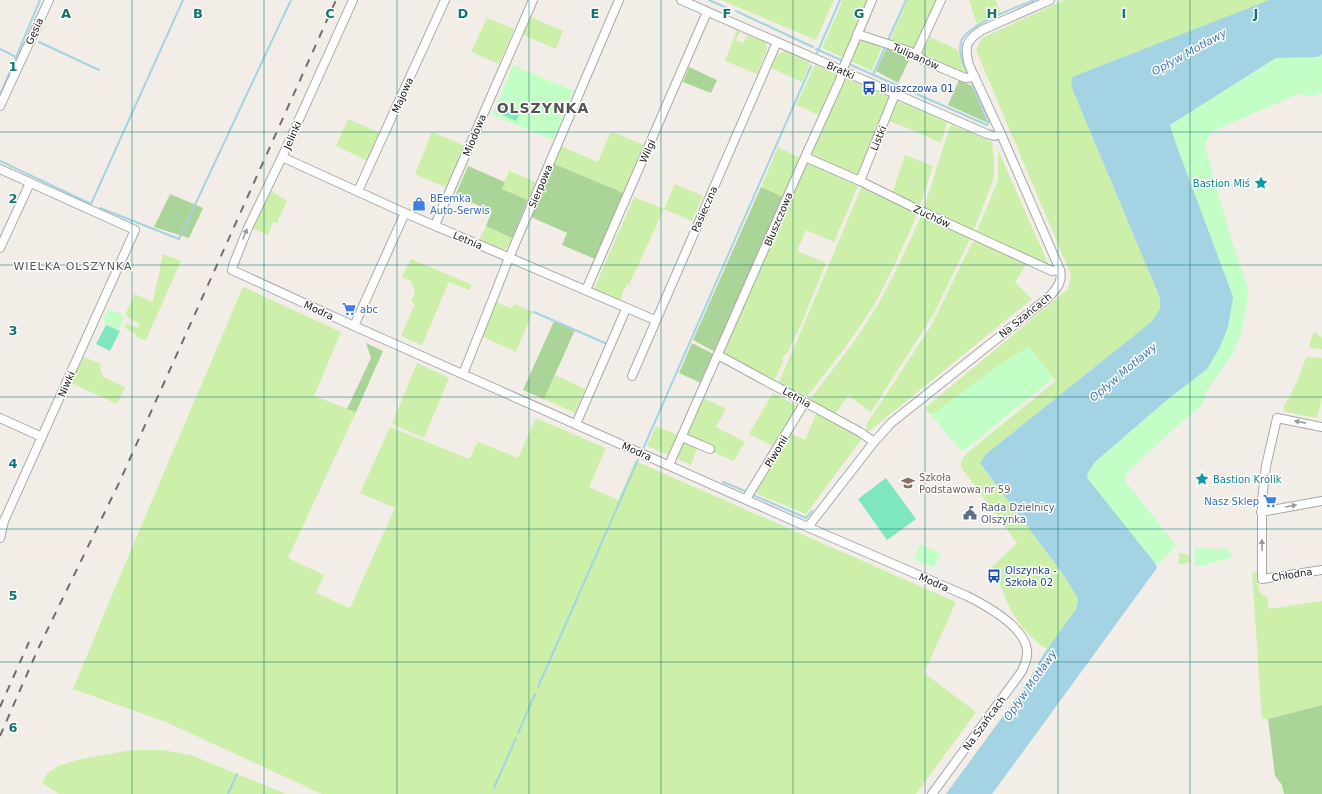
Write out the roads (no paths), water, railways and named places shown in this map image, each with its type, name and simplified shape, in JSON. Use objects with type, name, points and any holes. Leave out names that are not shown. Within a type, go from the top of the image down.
[{"type":"street","name":"Gęsia","points":[[0,106],[49,0]]},
{"type":"street","name":"Jelinki","points":[[232,270],[248,228],[353,0]]},
{"type":"street","name":"Majowa","points":[[358,191],[445,0]]},
{"type":"street","name":"Miodowa","points":[[435,226],[533,0]]},
{"type":"street","name":"Sierpowa","points":[[463,374],[510,258],[619,0]]},
{"type":"street","name":"Bratki","points":[[681,0],[987,134],[994,136],[1001,134]]},
{"type":"street","name":"Bluszczowa","points":[[669,465],[840,80],[842,71],[872,0]]},
{"type":"street","points":[[916,54],[941,0]]},
{"type":"street","points":[[1050,0],[982,30],[972,36],[967,46],[966,56],[1060,270]]},
{"type":"street","name":"Wilgi","points":[[586,290],[707,12]]},
{"type":"street","name":"Tulipanów","points":[[857,34],[916,54],[923,60],[965,78],[975,77]]},
{"type":"street","name":"Pasieczna","points":[[632,376],[655,320],[777,42]]},
{"type":"street","name":"Listki","points":[[860,181],[895,94]]},
{"type":"street","name":"Letnia","points":[[282,157],[405,213],[586,290],[626,309],[655,320]]},
{"type":"street","name":"Zuchów","points":[[805,157],[860,181],[921,211],[1052,271],[1060,270]]},
{"type":"street","points":[[0,170],[30,183],[0,248]]},
{"type":"street","name":"Niwki","points":[[0,538],[4,521],[135,230],[30,183]]},
{"type":"street","points":[[354,326],[405,213]]},
{"type":"street","name":"Modra","points":[[232,270],[354,326],[967,596],[990,608],[1017,630],[1022,636],[1027,650]]},
{"type":"street","name":"Na Szańcach","points":[[808,527],[874,442],[891,423],[1048,298],[1060,282],[1060,270]]},
{"type":"street","points":[[576,424],[626,309]]},
{"type":"street","name":"Letnia","points":[[718,355],[860,432],[874,442]]},
{"type":"street","name":"Piwonii","points":[[746,499],[805,402]]},
{"type":"street","points":[[0,418],[42,437]]},
{"type":"street","points":[[1322,427],[1277,418],[1266,466],[1261,512],[1322,501]]},
{"type":"street","points":[[682,437],[710,449]]},
{"type":"street","name":"Chłodna","points":[[1261,512],[1262,579],[1322,570]]},
{"type":"street","name":"Na Szańcach","points":[[932,794],[1022,671],[1027,658],[1027,650]]},
{"type":"water","name":"Opływ Motławy","points":[[1269,0],[1322,0],[1322,54],[1318,57],[1276,58],[1170,125],[1231,291],[1233,298],[1228,327],[1219,349],[1207,369],[1168,399],[1095,462],[1087,474],[1088,479],[1155,563],[1157,568],[992,794],[946,794],[1027,683],[1043,655],[1076,609],[1078,599],[1065,577],[980,463],[986,454],[1151,322],[1160,309],[1160,298],[1071,86],[1072,77]]},
{"type":"waterway","points":[[0,95],[40,0]]},
{"type":"waterway","points":[[0,161],[91,204],[183,0]]},
{"type":"waterway","points":[[100,208],[179,239],[291,0]]},
{"type":"waterway","points":[[709,0],[729,9]]},
{"type":"waterway","points":[[817,53],[840,0]]},
{"type":"waterway","points":[[888,40],[906,0]]},
{"type":"waterway","points":[[968,74],[960,50],[961,42],[965,36],[972,29],[993,17],[1034,0]]},
{"type":"waterway","points":[[736,11],[813,47]]},
{"type":"waterway","points":[[39,42],[99,70]]},
{"type":"waterway","points":[[873,75],[885,47]]},
{"type":"waterway","points":[[0,49],[16,57]]},
{"type":"waterway","points":[[816,49],[841,60]]},
{"type":"waterway","points":[[851,65],[987,125],[989,122],[972,83]]},
{"type":"waterway","points":[[643,449],[811,66]]},
{"type":"waterway","points":[[534,312],[607,344]]},
{"type":"waterway","points":[[538,687],[638,460]]},
{"type":"waterway","points":[[723,482],[745,491]]},
{"type":"waterway","points":[[753,495],[806,518],[812,511]]},
{"type":"waterway","points":[[518,733],[535,694]]},
{"type":"waterway","points":[[494,788],[516,738]]},
{"type":"waterway","points":[[228,794],[237,774]]},
{"type":"railway","points":[[0,736],[38,649],[119,483],[336,0]]},
{"type":"railway","points":[[0,707],[29,642]]},
{"type":"place","name":"Bluszczowa 01","points":[[869,88]]},
{"type":"place","name":"Bastion Miś","points":[[1261,183]]},
{"type":"place","name":"BEemka Auto-Serwis","points":[[419,204]]},
{"type":"place","name":"abc","points":[[349,309]]},
{"type":"place","name":"Bastion Królik","points":[[1202,479]]},
{"type":"place","name":"Szkoła Podstawowa nr 59","points":[[908,483]]},
{"type":"place","name":"Nasz Sklep","points":[[1270,501]]},
{"type":"place","name":"Rada Dzielnicy Olszynka","points":[[970,513]]},
{"type":"place","name":"Olszynka - Szkoła 02","points":[[994,576]]},
{"type":"district","name":"OLSZYNKA","points":[[543,108]]},
{"type":"district","name":"WIELKA OLSZYNKA","points":[[73,266]]}]
